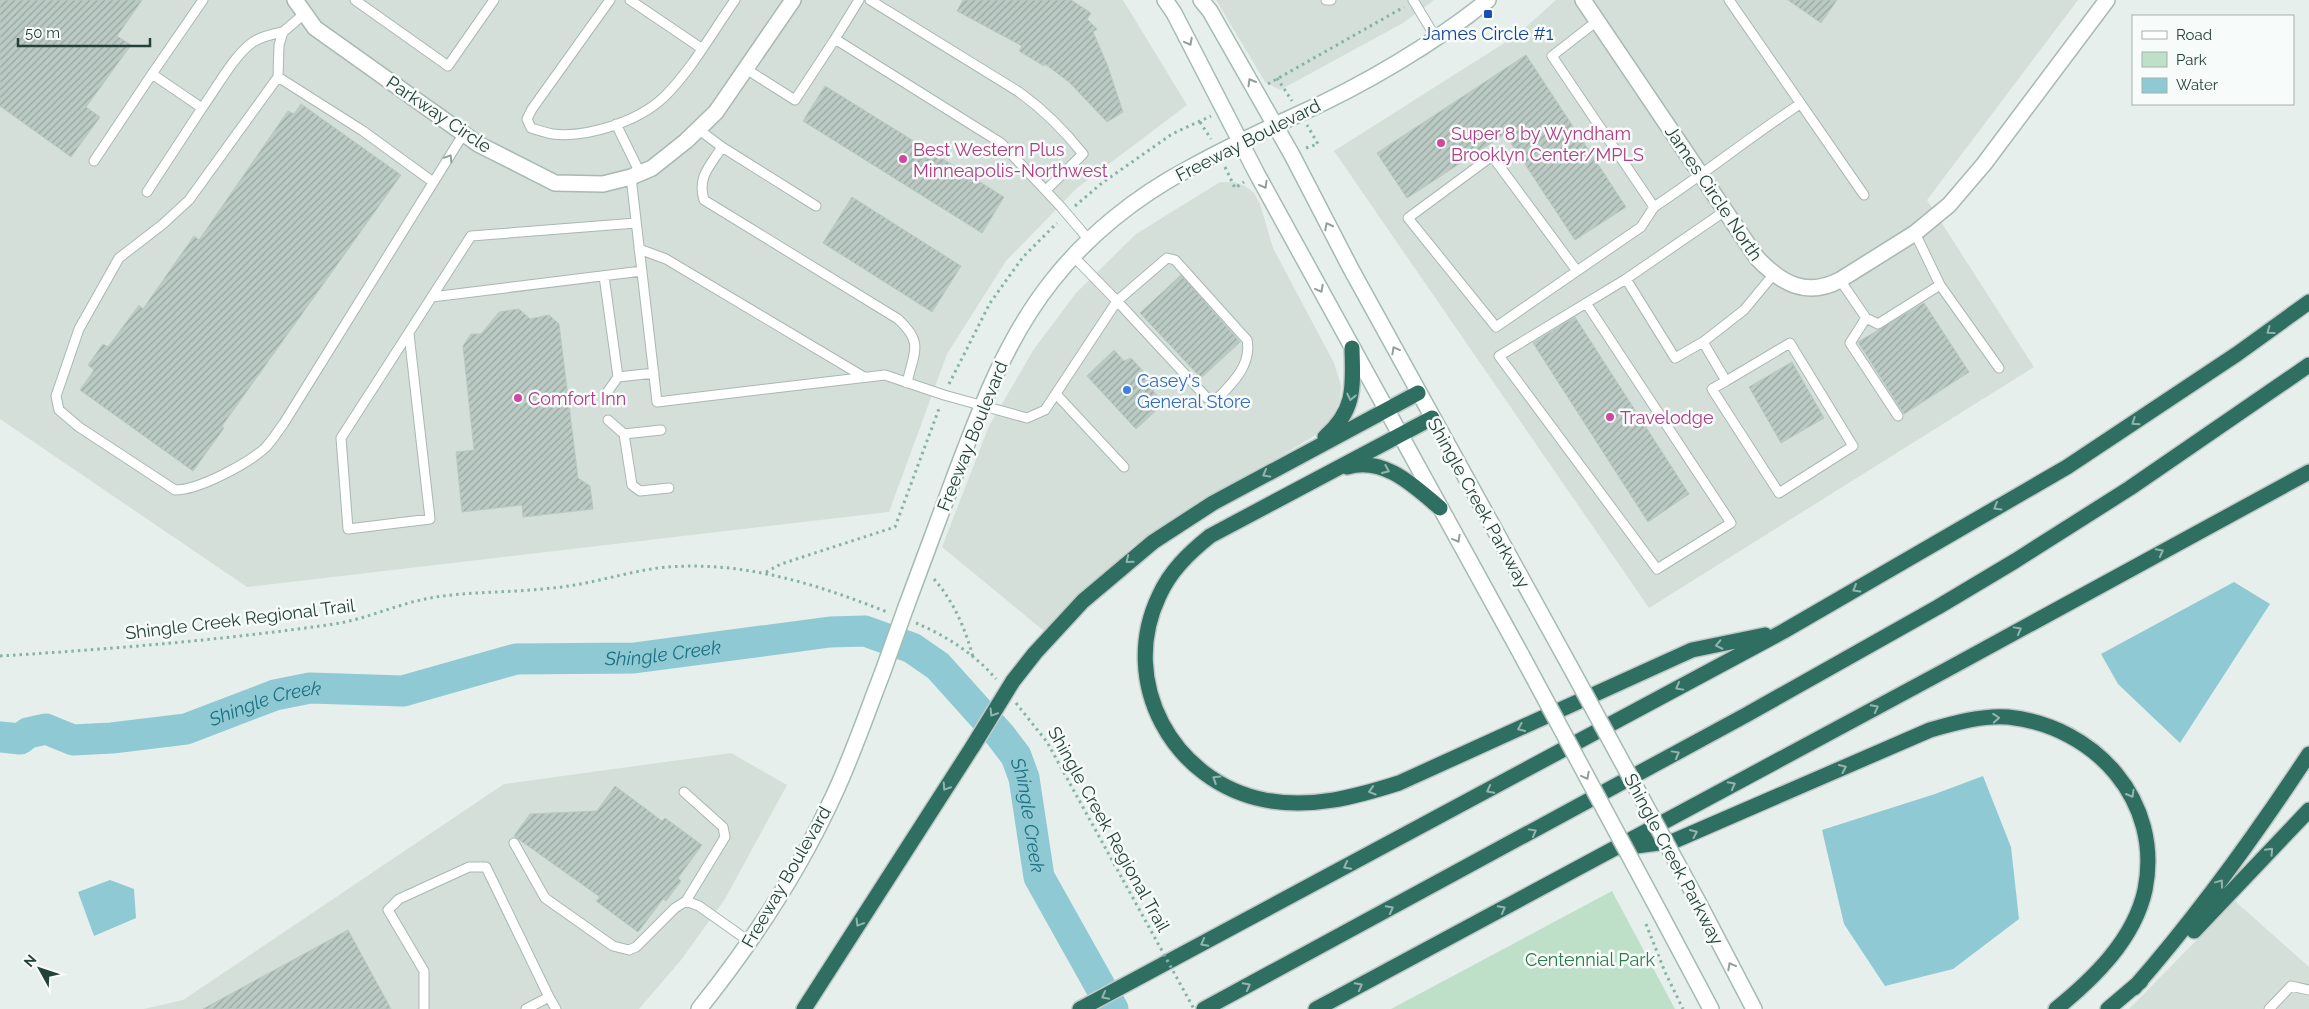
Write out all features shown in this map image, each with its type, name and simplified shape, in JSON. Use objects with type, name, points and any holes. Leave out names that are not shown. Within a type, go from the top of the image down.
[{"type":"highway","points":[[1080,1009],[1784,631],[2067,466],[2237,354],[2309,302]]},
{"type":"highway","points":[[1309,451],[1335,428],[1348,410],[1353,386],[1352,348]]},
{"type":"highway","points":[[1204,1009],[1746,716],[1945,603],[2130,488],[2309,365]]},
{"type":"highway","points":[[804,1009],[973,746],[1006,682],[1072,612],[1139,552],[1213,503],[1418,393]]},
{"type":"highway","points":[[1432,418],[1219,531],[1191,552],[1167,580],[1158,596],[1147,630],[1145,665],[1147,684],[1158,719],[1168,735],[1192,762],[1228,786],[1243,794],[1263,800],[1299,804],[1339,800],[1365,794],[1399,783],[1692,650],[1784,631]]},
{"type":"highway","points":[[1322,475],[1353,465],[1366,464],[1376,466],[1388,470],[1412,484],[1440,508]]},
{"type":"highway","points":[[1316,1009],[2309,472]]},
{"type":"highway","points":[[1612,850],[1674,842],[1930,730],[1970,721],[2006,717],[2030,720],[2049,726],[2091,749],[2125,784],[2141,818],[2147,851],[2145,891],[2132,924],[2113,954],[2098,972],[2056,1009]]},
{"type":"highway","points":[[2134,988],[2186,928],[2230,870],[2309,754]]},
{"type":"highway","points":[[2108,1009],[2179,947],[2309,810]]},
{"type":"street","name":"Parkway Circle","points":[[295,0],[315,28],[478,144],[555,183],[603,184],[636,175],[652,168],[716,112],[793,0]]},
{"type":"street","name":"Shingle Creek Parkway","points":[[1165,0],[1174,13],[1257,174],[1522,656],[1711,1009]]},
{"type":"street","name":"Shingle Creek Parkway","points":[[1201,0],[1219,27],[1292,155],[1418,393],[1554,637],[1754,1009]]},
{"type":"street","name":"Freeway Boulevard","points":[[699,1009],[750,942],[808,848],[834,796],[882,674],[900,611],[981,405],[1005,355],[1033,306],[1073,256],[1119,214],[1179,174],[1374,75],[1436,38],[1488,0]]},
{"type":"street","name":"James Circle North","points":[[1583,0],[1757,258],[1773,275],[1791,285],[1807,288],[1828,286],[1840,280],[1915,233],[1949,205],[1984,164],[2107,0]]},
{"type":"lane","points":[[94,160],[203,0]]},
{"type":"lane","points":[[355,0],[448,66],[494,0]]},
{"type":"lane","points":[[610,0],[526,119],[531,128],[554,134],[602,130],[649,108],[664,97],[678,80],[734,0]]},
{"type":"lane","points":[[630,0],[701,48]]},
{"type":"lane","points":[[746,69],[795,100],[859,0]]},
{"type":"lane","points":[[870,0],[1020,92],[1039,106],[1064,130],[1083,154],[1046,190]]},
{"type":"lane","points":[[1326,0],[1331,0]]},
{"type":"lane","points":[[1414,0],[1436,38]]},
{"type":"lane","points":[[1729,0],[1864,195]]},
{"type":"lane","points":[[147,192],[202,108],[243,51],[261,38],[283,32],[304,14]]},
{"type":"lane","points":[[1597,21],[1552,56],[1654,207]]},
{"type":"lane","points":[[283,32],[279,45],[278,77],[189,200],[163,224],[118,258],[79,329],[56,396],[59,410],[96,438],[175,490],[186,490],[203,484],[265,448],[284,423],[464,133]]},
{"type":"lane","points":[[835,39],[1001,143],[1046,190],[1089,240]]},
{"type":"lane","points":[[152,74],[202,108]]},
{"type":"lane","points":[[278,77],[363,131],[433,182]]},
{"type":"lane","points":[[1577,271],[1492,156],[1408,218],[1496,327],[1641,227],[1654,207],[1702,175],[1756,133],[1800,104]]},
{"type":"lane","points":[[616,124],[636,175],[636,223],[658,402],[885,375],[944,395],[1027,418],[1045,410],[1117,301],[1167,258],[1175,260],[1247,340],[1249,349],[1239,377],[1217,398],[1207,398],[1117,301],[1073,256]]},
{"type":"lane","points":[[698,129],[722,147],[816,206]]},
{"type":"lane","points":[[722,147],[704,176],[700,188],[704,200],[898,319],[910,330],[916,341],[907,382]]},
{"type":"lane","points":[[1586,303],[1730,523],[1656,569],[1500,356],[1586,303],[1626,279],[1725,211]]},
{"type":"lane","points":[[408,334],[430,519],[348,529],[341,438],[471,236],[636,223]]},
{"type":"lane","points":[[1915,233],[1940,285],[1999,368]]},
{"type":"lane","points":[[639,249],[666,259],[864,377]]},
{"type":"lane","points":[[432,297],[642,271]]},
{"type":"lane","points":[[1626,279],[1675,358],[1703,342],[1744,310],[1773,275]]},
{"type":"lane","points":[[604,276],[618,377],[606,394]]},
{"type":"lane","points":[[1840,280],[1866,318],[1878,324],[1940,285]]},
{"type":"lane","points":[[1866,318],[1850,343],[1898,416]]},
{"type":"lane","points":[[1703,342],[1726,381]]},
{"type":"lane","points":[[1790,343],[1853,446],[1779,493],[1712,389],[1726,381],[1790,343]]},
{"type":"lane","points":[[618,377],[654,373]]},
{"type":"lane","points":[[1056,394],[1124,467]]},
{"type":"lane","points":[[608,420],[624,434],[632,485],[640,491],[669,488]]},
{"type":"lane","points":[[624,434],[661,430]]},
{"type":"lane","points":[[514,843],[545,898],[613,946],[629,950],[636,947],[675,908],[686,902],[725,838],[723,827],[684,792]]},
{"type":"lane","points":[[424,1009],[424,971],[388,910],[399,899],[469,867],[486,867],[556,1009]]},
{"type":"lane","points":[[686,902],[699,906],[750,942]]},
{"type":"lane","points":[[2269,1009],[2291,986],[2309,990]]},
{"type":"lane","points":[[526,1009],[549,997]]},
{"type":"path","points":[[1292,155],[1318,144]]},
{"type":"path","points":[[1235,188],[1257,174]]},
{"type":"path","points":[[766,572],[781,564],[896,528]]},
{"type":"path","name":"Shingle Creek Regional Trail","points":[[0,656],[142,646],[283,631],[351,621],[431,598],[554,588],[658,568],[713,566],[766,572],[900,611]]},
{"type":"path","points":[[940,586],[962,624],[973,658]]},
{"type":"path","points":[[912,622],[930,629],[1006,682]]},
{"type":"path","name":"Shingle Creek Regional Trail","points":[[1011,697],[1047,742],[1194,1009]]},
{"type":"path","points":[[1646,924],[1665,972],[1683,1009]]},
{"type":"shaded area","points":[[0,0],[1123,0],[1187,105],[1077,188],[1006,261],[947,354],[889,512],[247,587],[0,419]]},
{"type":"shaded area","points":[[1216,0],[1434,0],[1403,23],[1280,90],[1265,82]]},
{"type":"shaded area","points":[[1556,0],[2078,0],[1927,200],[2034,367],[1649,608],[1334,151],[1517,35]]},
{"type":"shaded area","points":[[1220,182],[1234,182],[1245,186],[1254,193],[1260,204],[1273,248],[1334,363],[1341,385],[1340,399],[1334,415],[1322,431],[1133,546],[1044,631],[942,547],[989,426],[1034,349],[1076,293],[1136,234]]},
{"type":"shaded area","points":[[731,753],[787,785],[725,899],[681,960],[639,1009],[144,1009],[183,1000],[504,784]]},
{"type":"shaded area","points":[[2235,901],[2309,967],[2309,1009],[2129,1009]]},
{"type":"green space","name":"Centennial Park","points":[[1612,891],[1675,1009],[1391,1009]]},
{"type":"water","points":[[2234,582],[2270,604],[2180,743],[2118,684],[2101,654]]},
{"type":"water","points":[[1983,776],[2011,847],[2019,919],[1953,969],[1885,986],[1844,924],[1822,830],[1935,794]]},
{"type":"water","points":[[110,880],[134,889],[136,918],[94,936],[78,892]]},
{"type":"building","points":[[0,0],[142,0],[117,36],[131,45],[86,107],[100,117],[71,157],[0,106]]},
{"type":"building","points":[[963,0],[1071,0],[1091,13],[1087,19],[1097,29],[1093,32],[1107,64],[1123,112],[1107,122],[1069,82],[1045,64],[1044,66],[1019,51],[1022,46],[957,11]]},
{"type":"building","points":[[1788,0],[1837,0],[1821,23]]},
{"type":"building","name":"Super 8 by Wyndham Brooklyn Center/MPLS","points":[[1526,55],[1626,207],[1575,240],[1505,134],[1407,198],[1377,153]]},
{"type":"building","name":"Best Western Plus Minneapolis-Northwest","points":[[825,86],[1004,197],[982,233],[803,121]]},
{"type":"building","points":[[301,104],[401,175],[222,426],[224,428],[193,471],[80,390],[94,370],[88,365],[103,344],[108,347],[139,305],[143,309],[194,236],[199,240],[288,111],[294,114]]},
{"type":"building","points":[[852,197],[961,266],[932,312],[823,243]]},
{"type":"building","name":"Casey's General Store","points":[[1181,275],[1240,342],[1201,378],[1140,313]]},
{"type":"building","points":[[1924,303],[1969,372],[1904,414],[1858,342]]},
{"type":"building","name":"Comfort Inn","points":[[519,309],[530,319],[549,315],[559,324],[578,478],[590,486],[593,509],[523,517],[522,505],[462,512],[456,452],[474,450],[463,346],[471,334],[481,334],[499,312]]},
{"type":"building","name":"Travelodge","points":[[1575,317],[1689,494],[1648,522],[1533,343]]},
{"type":"building","name":"Casey's General Store","points":[[1114,350],[1124,361],[1131,358],[1156,385],[1153,391],[1164,403],[1136,429],[1087,376]]},
{"type":"building","points":[[1792,362],[1824,418],[1781,443],[1749,387]]},
{"type":"building","points":[[615,786],[662,821],[665,818],[702,845],[678,878],[681,881],[666,901],[663,899],[638,932],[596,901],[600,897],[514,836],[530,814],[597,811]]},
{"type":"building","points":[[348,930],[391,1009],[203,1009]]},
{"type":"waterway","name":"Shingle Creek","points":[[0,737],[20,739],[28,733],[46,729],[73,740],[112,738],[186,729],[275,695],[310,688],[403,691],[516,659],[634,658],[830,632],[865,631],[912,648],[938,666],[1000,735],[1016,756],[1024,778],[1039,877],[1113,1009]]},
{"type":"place","name":"James Circle #1","points":[[1488,14]]},
{"type":"place","name":"Super 8 by Wyndham Brooklyn Center/MPLS","points":[[1441,143]]},
{"type":"place","name":"Best Western Plus Minneapolis-Northwest","points":[[903,159]]},
{"type":"place","name":"Casey's General Store","points":[[1127,390]]},
{"type":"place","name":"Comfort Inn","points":[[518,398]]},
{"type":"place","name":"Travelodge","points":[[1610,417]]}]
